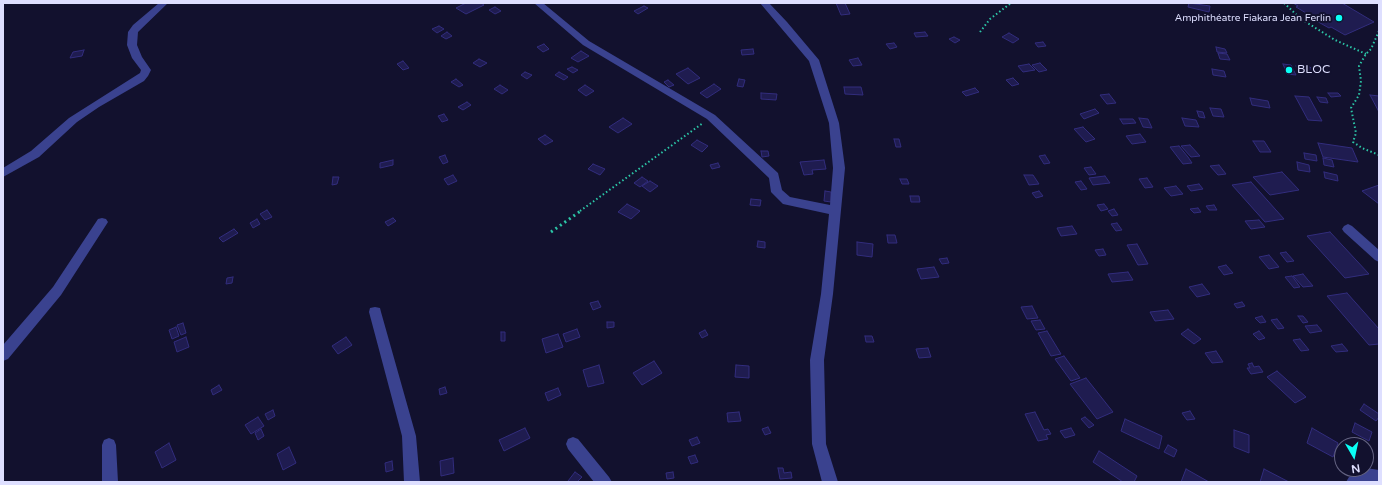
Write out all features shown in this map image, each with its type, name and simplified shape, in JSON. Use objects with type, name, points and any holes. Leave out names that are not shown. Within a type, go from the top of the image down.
[{"type":"street","points":[[3,173],[35,154],[73,120],[95,105],[140,79],[145,74],[146,70],[137,58],[132,45],[133,32],[136,27],[164,3]]},
{"type":"street","points":[[538,3],[586,43],[711,117],[774,176],[777,192],[787,201],[836,211]]},
{"type":"street","points":[[764,3],[814,60],[834,123],[840,168],[827,294],[817,360],[819,444],[830,482]]},
{"type":"street","points":[[3,355],[57,291],[102,222]]},
{"type":"street","points":[[1348,229],[1379,257]]},
{"type":"street","points":[[375,312],[409,436],[412,482]]},
{"type":"street","points":[[573,444],[604,482]]},
{"type":"street","points":[[109,446],[110,482]]},
{"type":"street","points":[[1354,482],[1366,475],[1379,477]]},
{"type":"path","points":[[980,32],[990,19],[1011,3]]},
{"type":"path","points":[[1284,3],[1301,19],[1335,40],[1366,54]]},
{"type":"path","points":[[1379,32],[1371,49],[1366,54],[1359,66],[1361,81],[1359,94],[1351,108],[1356,133],[1353,142],[1362,148],[1379,155]]},
{"type":"path","points":[[551,232],[711,117]]},
{"type":"building","points":[[466,3],[481,3],[484,5],[466,14],[456,8]]},
{"type":"building","points":[[836,3],[845,3],[850,14],[841,15]]},
{"type":"building","points":[[1189,3],[1210,6],[1209,12],[1188,7]]},
{"type":"building","name":"Amphithéatre Fiakara Jean Ferlin","points":[[1293,3],[1342,3],[1374,22],[1345,35],[1304,14],[1306,13],[1296,7],[1298,6]]},
{"type":"building","points":[[644,6],[648,8],[638,14],[634,11]]},
{"type":"building","points":[[495,7],[501,11],[495,14],[489,10]]},
{"type":"building","points":[[439,26],[444,29],[437,33],[432,29]]},
{"type":"building","points":[[447,32],[452,36],[446,39],[441,36]]},
{"type":"building","points":[[925,32],[928,36],[916,37],[914,33]]},
{"type":"building","points":[[1009,33],[1019,39],[1013,43],[1002,37]]},
{"type":"building","points":[[954,37],[960,40],[955,43],[949,39]]},
{"type":"building","points":[[1043,42],[1046,46],[1038,47],[1035,43]]},
{"type":"building","points":[[894,43],[897,47],[890,49],[886,44]]},
{"type":"building","points":[[544,44],[549,49],[543,52],[537,47]]},
{"type":"building","points":[[1216,47],[1225,49],[1227,53],[1217,52]]},
{"type":"building","points":[[753,49],[754,54],[742,55],[741,50]]},
{"type":"building","points":[[84,50],[82,56],[70,58],[73,52]]},
{"type":"building","points":[[581,51],[589,56],[578,62],[571,58]]},
{"type":"building","points":[[1218,53],[1227,54],[1230,60],[1220,59]]},
{"type":"building","points":[[858,58],[862,65],[853,66],[849,60]]},
{"type":"building","points":[[479,59],[487,63],[480,67],[473,63]]},
{"type":"building","points":[[403,61],[409,68],[403,70],[397,64]]},
{"type":"building","points":[[1040,63],[1047,70],[1039,72],[1032,65]]},
{"type":"building","points":[[1029,64],[1035,70],[1023,72],[1018,66]]},
{"type":"building","name":"BLOC","points":[[1283,64],[1291,65],[1296,75],[1287,74]]},
{"type":"building","points":[[1296,66],[1310,67],[1315,73],[1300,72]]},
{"type":"building","points":[[572,67],[578,70],[573,73],[567,69]]},
{"type":"building","points":[[688,68],[700,78],[688,84],[676,74]]},
{"type":"building","points":[[1212,69],[1224,71],[1226,77],[1213,75]]},
{"type":"building","points":[[525,72],[532,75],[527,79],[521,75]]},
{"type":"building","points":[[559,72],[568,77],[564,80],[555,75]]},
{"type":"building","points":[[1013,78],[1019,84],[1012,86],[1006,80]]},
{"type":"building","points":[[456,79],[463,85],[459,87],[451,82]]},
{"type":"building","points":[[739,79],[745,80],[743,87],[737,86]]},
{"type":"building","points":[[668,80],[674,85],[669,87],[664,82]]},
{"type":"building","points":[[714,84],[721,89],[707,98],[700,93]]},
{"type":"building","points":[[500,85],[508,90],[502,94],[494,89]]},
{"type":"building","points":[[585,85],[594,91],[586,96],[578,90]]},
{"type":"building","points":[[844,87],[861,87],[863,95],[845,94]]},
{"type":"building","points":[[975,88],[979,92],[966,96],[962,92]]},
{"type":"building","points":[[761,93],[777,94],[776,100],[761,99]]},
{"type":"building","points":[[1328,93],[1338,93],[1341,96],[1331,97]]},
{"type":"building","points":[[1109,94],[1116,103],[1107,104],[1100,95]]},
{"type":"building","points":[[1370,95],[1379,96],[1379,112]]},
{"type":"building","points":[[1295,96],[1309,97],[1322,121],[1308,120]]},
{"type":"building","points":[[1317,97],[1326,98],[1328,103],[1320,102]]},
{"type":"building","points":[[1250,98],[1268,101],[1270,108],[1252,105]]},
{"type":"building","points":[[467,102],[471,105],[463,110],[458,107]]},
{"type":"building","points":[[1210,108],[1221,109],[1224,117],[1213,116]]},
{"type":"building","points":[[1095,109],[1099,113],[1084,119],[1080,114]]},
{"type":"building","points":[[1197,111],[1203,112],[1205,118],[1199,117]]},
{"type":"building","points":[[444,114],[448,120],[442,122],[438,116]]},
{"type":"building","points":[[623,118],[632,124],[618,133],[609,127]]},
{"type":"building","points":[[1139,118],[1148,119],[1152,128],[1143,127]]},
{"type":"building","points":[[1182,118],[1196,120],[1199,127],[1185,126]]},
{"type":"building","points":[[1120,119],[1133,119],[1136,123],[1123,124]]},
{"type":"building","points":[[1083,127],[1095,139],[1086,142],[1074,129]]},
{"type":"building","points":[[1140,134],[1146,142],[1132,144],[1126,136]]},
{"type":"building","points":[[545,135],[553,141],[545,145],[538,139]]},
{"type":"building","points":[[894,139],[899,139],[901,147],[896,147]]},
{"type":"building","points":[[697,140],[708,146],[702,152],[691,145]]},
{"type":"building","points":[[1253,141],[1264,141],[1271,152],[1260,152]]},
{"type":"building","points":[[1318,143],[1352,148],[1358,162],[1323,157]]},
{"type":"building","points":[[1190,145],[1200,156],[1191,157],[1181,146]]},
{"type":"building","points":[[1179,146],[1192,163],[1183,164],[1170,147]]},
{"type":"building","points":[[761,151],[768,151],[769,156],[762,157]]},
{"type":"building","points":[[1304,153],[1316,155],[1317,161],[1305,159]]},
{"type":"building","points":[[445,155],[448,162],[443,164],[439,157]]},
{"type":"building","points":[[1045,155],[1050,163],[1044,164],[1039,156]]},
{"type":"building","points":[[1323,158],[1332,160],[1334,167],[1324,165]]},
{"type":"building","points":[[393,160],[393,165],[380,168],[380,163]]},
{"type":"building","points":[[824,160],[826,169],[812,170],[813,174],[804,175],[800,162]]},
{"type":"building","points":[[1297,162],[1309,165],[1310,172],[1298,170]]},
{"type":"building","points":[[718,163],[720,167],[712,169],[710,165]]},
{"type":"building","points":[[593,164],[605,169],[600,175],[588,169]]},
{"type":"building","points":[[1219,165],[1226,174],[1218,175],[1210,166]]},
{"type":"building","points":[[1091,167],[1096,174],[1089,175],[1084,168]]},
{"type":"building","points":[[1282,172],[1299,190],[1270,195],[1253,177]]},
{"type":"building","points":[[1324,172],[1337,175],[1338,181],[1325,178]]},
{"type":"building","points":[[453,175],[457,181],[448,185],[444,179]]},
{"type":"building","points":[[1024,175],[1033,175],[1039,184],[1029,185]]},
{"type":"building","points":[[1105,176],[1110,183],[1093,185],[1089,178]]},
{"type":"building","points":[[333,177],[339,177],[337,184],[332,185]]},
{"type":"building","points":[[642,177],[648,181],[640,187],[634,183]]},
{"type":"building","points":[[1147,178],[1153,187],[1145,188],[1139,179]]},
{"type":"building","points":[[900,179],[907,179],[909,184],[902,184]]},
{"type":"building","points":[[650,181],[658,186],[650,192],[642,186]]},
{"type":"building","points":[[1081,181],[1087,189],[1081,190],[1075,182]]},
{"type":"building","points":[[1251,182],[1284,219],[1265,222],[1232,185]]},
{"type":"building","points":[[1199,184],[1203,189],[1191,191],[1187,186]]},
{"type":"building","points":[[1379,185],[1379,204],[1362,191]]},
{"type":"building","points":[[1176,186],[1183,194],[1171,196],[1164,188]]},
{"type":"building","points":[[825,191],[831,192],[831,202],[824,201]]},
{"type":"building","points":[[1039,191],[1043,196],[1036,198],[1032,193]]},
{"type":"building","points":[[910,196],[919,196],[920,202],[911,202]]},
{"type":"building","points":[[751,199],[761,200],[760,206],[750,205]]},
{"type":"building","points":[[627,204],[640,211],[631,219],[618,212]]},
{"type":"building","points":[[1104,204],[1108,209],[1101,211],[1097,205]]},
{"type":"building","points":[[1214,205],[1217,210],[1209,210],[1206,206]]},
{"type":"building","points":[[1198,208],[1201,212],[1194,213],[1190,209]]},
{"type":"building","points":[[1114,209],[1118,215],[1112,216],[1108,211]]},
{"type":"building","points":[[267,210],[272,217],[265,220],[260,214]]},
{"type":"building","points":[[393,218],[396,221],[388,226],[385,222]]},
{"type":"building","points":[[257,219],[260,224],[253,228],[250,223]]},
{"type":"building","points":[[1259,220],[1265,227],[1251,229],[1245,221]]},
{"type":"building","points":[[1117,223],[1122,230],[1116,231],[1111,224]]},
{"type":"building","points":[[1072,226],[1077,234],[1061,236],[1057,228]]},
{"type":"building","points":[[234,229],[238,233],[223,242],[219,238]]},
{"type":"building","points":[[1330,232],[1369,274],[1345,278],[1307,236]]},
{"type":"building","points":[[887,235],[895,235],[897,243],[888,243]]},
{"type":"building","points":[[758,241],[765,242],[765,248],[757,247]]},
{"type":"building","points":[[857,242],[873,244],[872,257],[857,255]]},
{"type":"building","points":[[1137,244],[1148,264],[1138,265],[1127,245]]},
{"type":"building","points":[[1103,249],[1106,255],[1099,256],[1095,250]]},
{"type":"building","points":[[1286,252],[1294,261],[1287,262],[1280,253]]},
{"type":"building","points":[[1269,255],[1279,267],[1269,269],[1259,257]]},
{"type":"building","points":[[947,258],[949,263],[942,264],[939,259]]},
{"type":"building","points":[[1226,265],[1233,273],[1224,275],[1218,267]]},
{"type":"building","points":[[934,267],[939,277],[921,279],[917,269]]},
{"type":"building","points":[[1128,272],[1133,280],[1112,282],[1108,274]]},
{"type":"building","points":[[1303,274],[1313,286],[1303,287],[1293,276]]},
{"type":"building","points":[[1292,276],[1300,287],[1294,288],[1285,277]]},
{"type":"building","points":[[233,277],[232,283],[226,284],[227,278]]},
{"type":"building","points":[[1202,284],[1210,294],[1197,297],[1189,287]]},
{"type":"building","points":[[1347,293],[1379,329],[1379,344],[1369,345],[1327,296]]},
{"type":"building","points":[[598,301],[601,307],[593,310],[590,303]]},
{"type":"building","points":[[1242,302],[1245,306],[1237,308],[1234,304]]},
{"type":"building","points":[[1032,306],[1038,318],[1027,319],[1021,307]]},
{"type":"building","points":[[1168,310],[1174,319],[1155,321],[1150,312]]},
{"type":"building","points":[[1262,316],[1266,322],[1260,323],[1255,318]]},
{"type":"building","points":[[1298,316],[1303,316],[1308,322],[1303,323]]},
{"type":"building","points":[[1277,319],[1284,328],[1278,329],[1271,320]]},
{"type":"building","points":[[1040,320],[1045,329],[1036,330],[1031,321]]},
{"type":"building","points":[[607,322],[614,322],[614,327],[607,328]]},
{"type":"building","points":[[183,323],[186,333],[181,335],[177,325]]},
{"type":"building","points":[[1317,325],[1322,331],[1310,333],[1305,326]]},
{"type":"building","points":[[176,327],[179,336],[172,339],[169,330]]},
{"type":"building","points":[[577,329],[580,337],[566,342],[563,334]]},
{"type":"building","points":[[1188,329],[1201,339],[1194,344],[1181,334]]},
{"type":"building","points":[[705,330],[708,335],[702,338],[699,333]]},
{"type":"building","points":[[1047,331],[1061,354],[1051,356],[1038,333]]},
{"type":"building","points":[[1259,331],[1265,338],[1259,340],[1253,334]]},
{"type":"building","points":[[501,332],[505,332],[505,341],[501,341]]},
{"type":"building","points":[[558,334],[563,347],[546,353],[542,339]]},
{"type":"building","points":[[865,336],[872,336],[874,342],[866,342]]},
{"type":"building","points":[[186,337],[189,347],[177,352],[174,342]]},
{"type":"building","points":[[346,337],[352,345],[338,354],[332,346]]},
{"type":"building","points":[[1300,339],[1309,350],[1301,351],[1293,340]]},
{"type":"building","points":[[1342,344],[1348,351],[1336,352],[1331,346]]},
{"type":"building","points":[[928,348],[931,357],[919,358],[916,349]]},
{"type":"building","points":[[1216,351],[1223,362],[1212,363],[1205,353]]},
{"type":"building","points":[[1064,356],[1080,378],[1071,381],[1055,359]]},
{"type":"building","points":[[654,361],[662,373],[642,385],[633,373]]},
{"type":"building","points":[[1252,363],[1254,367],[1259,366],[1263,372],[1251,374],[1247,368],[1250,368],[1248,364]]},
{"type":"building","points":[[599,365],[604,383],[588,387],[583,370]]},
{"type":"building","points":[[736,365],[749,366],[749,378],[735,377]]},
{"type":"building","points":[[1277,371],[1306,397],[1295,403],[1267,377]]},
{"type":"building","points":[[1086,378],[1113,412],[1097,419],[1070,384]]},
{"type":"building","points":[[219,385],[222,390],[213,395],[211,390]]},
{"type":"building","points":[[445,387],[447,393],[440,395],[439,389]]},
{"type":"building","points":[[558,388],[561,395],[548,401],[545,393]]},
{"type":"building","points":[[1364,404],[1379,414],[1376,421],[1360,410]]},
{"type":"building","points":[[273,410],[275,416],[268,420],[265,414]]},
{"type":"building","points":[[1190,411],[1195,419],[1187,420],[1182,413]]},
{"type":"building","points":[[739,412],[741,421],[728,422],[727,413]]},
{"type":"building","points":[[1035,412],[1044,430],[1048,429],[1051,434],[1046,435],[1048,439],[1038,441],[1025,414]]},
{"type":"building","points":[[258,417],[264,426],[251,434],[245,425]]},
{"type":"building","points":[[1085,417],[1094,425],[1089,428],[1081,419]]},
{"type":"building","points":[[1125,419],[1162,436],[1159,449],[1121,431]]},
{"type":"building","points":[[1355,423],[1372,432],[1370,437],[1361,437],[1352,432]]},
{"type":"building","points":[[768,427],[771,433],[765,435],[762,429]]},
{"type":"building","points":[[525,428],[530,438],[504,451],[499,440]]},
{"type":"building","points":[[1071,428],[1075,435],[1065,438],[1060,431]]},
{"type":"building","points":[[1312,428],[1334,441],[1333,457],[1307,443]]},
{"type":"building","points":[[261,429],[264,436],[258,440],[255,433]]},
{"type":"building","points":[[1234,430],[1249,435],[1249,453],[1234,447]]},
{"type":"building","points":[[697,437],[700,443],[692,446],[689,440]]},
{"type":"building","points":[[169,443],[176,460],[162,468],[155,452]]},
{"type":"building","points":[[1168,445],[1177,450],[1174,457],[1164,452]]},
{"type":"building","points":[[289,447],[296,463],[283,470],[277,454]]},
{"type":"building","points":[[1099,451],[1137,476],[1134,482],[1123,482],[1093,462]]},
{"type":"building","points":[[695,455],[698,462],[691,464],[688,457]]},
{"type":"building","points":[[453,458],[454,473],[441,476],[440,461]]},
{"type":"building","points":[[392,461],[393,470],[386,472],[385,463]]},
{"type":"building","points":[[778,468],[783,468],[784,473],[791,472],[792,478],[780,479]]},
{"type":"building","points":[[1186,469],[1209,482],[1181,482]]},
{"type":"building","points":[[1264,469],[1289,482],[1260,482]]},
{"type":"building","points":[[575,472],[582,477],[577,482],[568,481]]},
{"type":"building","points":[[673,472],[674,478],[667,479],[666,473]]},
{"type":"place","name":"Amphithéatre Fiakara Jean Ferlin","points":[[1339,18]]},
{"type":"place","name":"BLOC","points":[[1289,70]]}]
